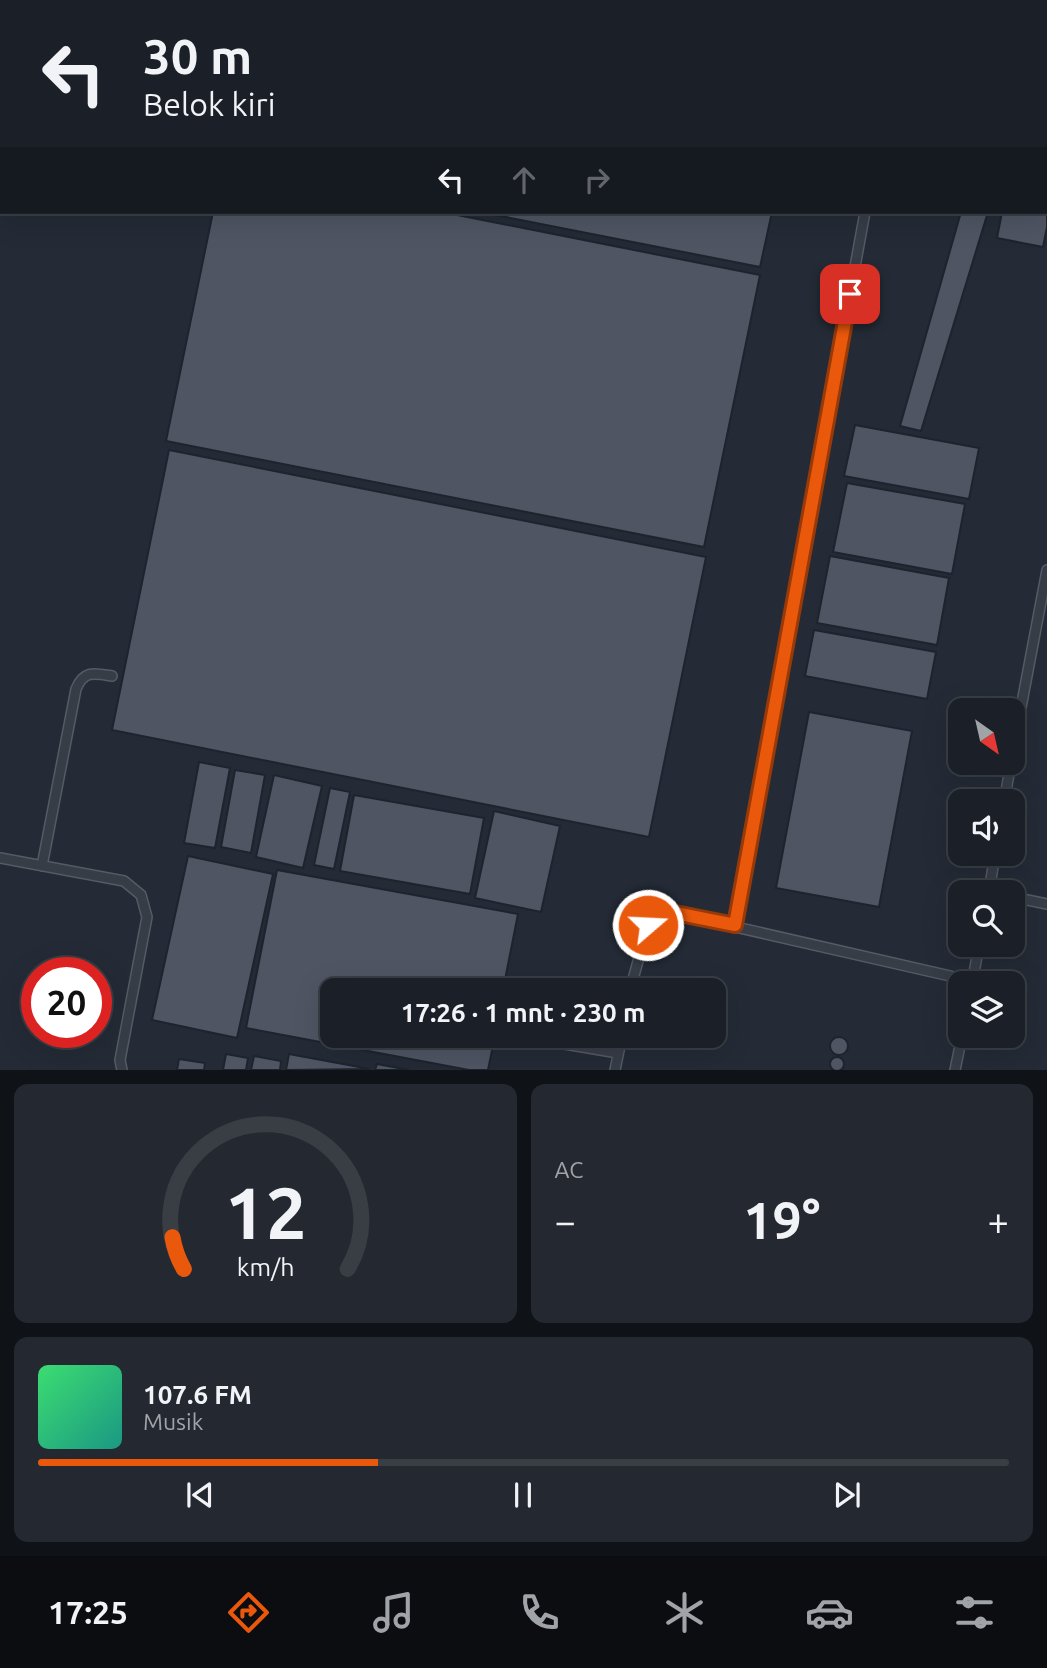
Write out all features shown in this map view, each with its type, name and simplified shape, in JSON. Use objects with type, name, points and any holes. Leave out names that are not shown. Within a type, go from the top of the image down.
[{"type":"lane","points":[[735,925],[865,214]]},
{"type":"lane","points":[[1023,698],[1047,570]]},
{"type":"lane","points":[[42,866],[75,689],[81,677],[91,673],[112,676]]},
{"type":"lane","points":[[0,859],[124,881],[141,895],[147,917],[120,1060],[122,1069]]},
{"type":"lane","points":[[1025,899],[1047,904]]},
{"type":"lane","points":[[633,978],[648,925],[670,912],[735,925],[948,977]]},
{"type":"lane","points":[[588,1048],[618,1053]]},
{"type":"lane","points":[[615,1069],[619,1048]]},
{"type":"lane","points":[[955,1069],[959,1048]]},
{"type":"building","points":[[213,214],[452,214],[760,275],[704,547],[166,441]]},
{"type":"building","points":[[490,214],[772,214],[760,267]]},
{"type":"building","points":[[960,214],[987,214],[921,431],[900,426]]},
{"type":"building","points":[[1002,214],[1047,214],[1043,247],[997,238]]},
{"type":"building","points":[[855,425],[979,448],[969,499],[844,476]]},
{"type":"building","points":[[169,450],[706,557],[649,837],[112,730]]},
{"type":"building","points":[[847,483],[965,504],[952,574],[833,552]]},
{"type":"building","points":[[830,556],[949,578],[937,645],[817,623]]},
{"type":"building","points":[[814,630],[936,652],[927,699],[805,676]]},
{"type":"building","points":[[809,712],[912,731],[879,907],[776,888]]},
{"type":"building","points":[[199,762],[230,768],[215,848],[184,843]]},
{"type":"building","points":[[235,770],[265,775],[251,853],[221,847]]},
{"type":"building","points":[[274,775],[322,786],[303,868],[256,857]]},
{"type":"building","points":[[330,788],[350,792],[334,869],[314,865]]},
{"type":"building","points":[[354,795],[484,818],[470,894],[340,871]]},
{"type":"building","points":[[494,811],[560,826],[541,912],[475,898]]},
{"type":"building","points":[[188,856],[273,874],[237,1038],[152,1020]]},
{"type":"building","points":[[277,870],[518,914],[505,978],[320,978],[320,1042],[246,1028]]},
{"type":"building","points":[[839,1037],[847,1042],[848,1046],[843,1054],[839,1055],[831,1050],[830,1046],[835,1038]]},
{"type":"building","points":[[352,1048],[493,1048],[488,1070],[469,1070]]},
{"type":"building","points":[[226,1054],[248,1058],[246,1070],[223,1070]]},
{"type":"building","points":[[289,1054],[370,1069],[286,1070]]},
{"type":"building","points":[[254,1056],[281,1061],[280,1070],[251,1070]]},
{"type":"building","points":[[834,1057],[840,1057],[844,1061],[841,1070],[833,1070],[830,1067],[830,1061]]},
{"type":"building","points":[[179,1059],[205,1063],[204,1070],[177,1070]]},
{"type":"building","points":[[377,1064],[409,1070],[375,1070]]},
{"type":"route","points":[[648,925],[670,912],[735,925],[850,294]]}]
